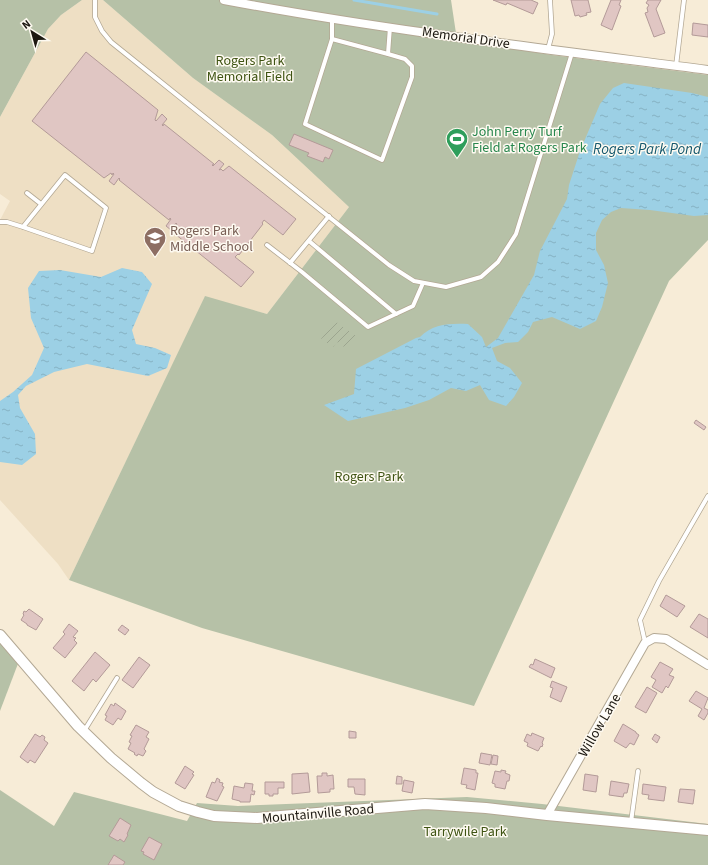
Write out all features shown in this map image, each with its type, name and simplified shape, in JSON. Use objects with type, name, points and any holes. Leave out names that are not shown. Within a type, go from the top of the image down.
[{"type":"street","name":"Memorial Drive","points":[[224,0],[390,27],[572,53],[708,70]]},
{"type":"street","name":"Mountainville Road","points":[[0,635],[84,731],[140,783],[179,806],[214,816],[257,818],[425,804],[486,808],[708,830]]},
{"type":"street","points":[[645,643],[654,638],[666,639],[708,665]]},
{"type":"street","name":"Willow Lane","points":[[547,815],[645,643]]},
{"type":"lane","points":[[95,0],[95,17],[102,31],[112,42],[390,265],[414,281],[446,287],[481,276],[498,262],[516,234],[572,53]]},
{"type":"lane","points":[[548,49],[552,34],[550,0]]},
{"type":"lane","points":[[676,66],[684,0]]},
{"type":"lane","points":[[332,18],[332,39],[305,124],[382,160],[412,77],[412,66],[405,59],[332,39]]},
{"type":"lane","points":[[388,54],[390,27]]},
{"type":"lane","points":[[0,222],[7,222],[23,227],[92,251],[106,208],[65,175],[23,227]]},
{"type":"lane","points":[[27,193],[41,204]]},
{"type":"lane","points":[[290,263],[329,216]]},
{"type":"lane","points":[[309,241],[396,314]]},
{"type":"lane","points":[[267,246],[368,327],[413,306],[423,283]]},
{"type":"lane","points":[[645,643],[640,620],[659,581],[708,496]]},
{"type":"lane","points":[[84,731],[117,678]]},
{"type":"lane","points":[[631,822],[638,771]]},
{"type":"shaded area","name":"Rogers Park Middle School","points":[[82,0],[103,0],[193,78],[272,135],[349,207],[267,314],[205,297],[69,580],[58,564],[0,500],[0,220],[10,201],[0,194],[0,117],[48,29],[61,15]]},
{"type":"green space","points":[[0,0],[82,0],[61,15],[48,29],[0,117]]},
{"type":"green space","name":"Rogers Park","points":[[103,0],[451,0],[457,40],[552,55],[708,75],[708,240],[669,281],[474,706],[202,628],[69,580],[205,296],[267,314],[349,207],[272,135],[193,78]]},
{"type":"green space","points":[[335,321],[356,336],[347,349],[337,342],[333,347],[321,339]]},
{"type":"green space","points":[[0,638],[19,661],[0,711]]},
{"type":"green space","name":"Tarrywile Park","points":[[0,790],[54,826],[74,792],[187,821],[197,803],[238,806],[467,797],[542,804],[708,824],[708,865],[0,865]]},
{"type":"water","name":"Rogers Park Pond","points":[[624,83],[692,93],[708,97],[708,215],[694,216],[621,208],[611,212],[602,220],[596,233],[596,250],[604,265],[608,283],[602,307],[596,321],[580,329],[552,317],[533,322],[528,332],[518,342],[505,343],[492,348],[497,361],[510,368],[522,383],[514,397],[506,406],[489,400],[480,385],[466,391],[451,388],[429,400],[405,408],[348,421],[324,405],[354,394],[356,369],[420,337],[430,329],[449,324],[468,324],[482,337],[486,347],[498,338],[534,275],[540,251],[567,199],[569,185],[580,151],[600,104],[613,88]]},
{"type":"water","points":[[122,268],[142,272],[152,284],[132,330],[136,344],[155,348],[171,355],[167,368],[148,376],[87,364],[54,372],[26,386],[18,395],[20,408],[35,434],[36,454],[22,465],[0,462],[0,401],[13,392],[32,375],[44,348],[31,318],[28,288],[39,271],[60,270],[101,277]]},
{"type":"building","points":[[493,0],[531,0],[538,3],[533,14],[507,3],[506,5]]},
{"type":"building","points":[[571,0],[588,0],[591,12],[580,17],[579,15],[575,16]]},
{"type":"building","points":[[611,0],[621,0],[619,5],[621,6],[612,30],[601,25]]},
{"type":"building","points":[[648,0],[661,0],[656,9],[665,33],[654,37],[645,13],[648,12],[647,8],[649,5],[646,3]]},
{"type":"building","points":[[693,23],[708,25],[708,37],[692,35]]},
{"type":"building","points":[[86,52],[158,110],[156,121],[162,114],[167,119],[162,125],[163,126],[164,124],[214,164],[212,165],[213,166],[219,160],[224,164],[219,170],[221,169],[223,171],[229,166],[296,219],[283,235],[264,220],[262,223],[263,224],[239,255],[238,254],[235,257],[254,272],[241,287],[175,234],[178,227],[176,226],[176,223],[171,230],[166,226],[171,219],[170,218],[169,220],[119,180],[119,178],[114,185],[109,181],[114,174],[113,173],[112,175],[111,173],[104,178],[32,121]]},
{"type":"building","points":[[294,134],[333,150],[329,159],[325,157],[323,162],[307,156],[309,153],[289,145]]},
{"type":"building","points":[[696,420],[706,427],[704,430],[694,423]]},
{"type":"building","points":[[666,595],[685,606],[677,617],[660,606]]},
{"type":"building","points":[[29,609],[43,619],[36,630],[21,620],[24,615],[24,611],[26,612]]},
{"type":"building","points":[[699,614],[708,619],[708,638],[690,627]]},
{"type":"building","points":[[69,624],[78,631],[73,637],[76,638],[74,640],[77,643],[65,658],[53,648],[65,634],[63,632]]},
{"type":"building","points":[[122,625],[129,630],[125,635],[118,630]]},
{"type":"building","points":[[95,652],[110,665],[96,682],[93,679],[84,691],[72,681]]},
{"type":"building","points":[[139,657],[150,665],[133,688],[122,680]]},
{"type":"building","points":[[535,659],[555,668],[551,678],[529,667],[531,664],[533,665]]},
{"type":"building","points":[[660,662],[673,669],[669,675],[674,677],[668,688],[666,686],[662,693],[652,687],[656,680],[651,677]]},
{"type":"building","points":[[552,681],[567,687],[561,702],[550,697],[553,688],[550,687]]},
{"type":"building","points":[[647,687],[657,693],[646,713],[635,707]]},
{"type":"building","points":[[696,691],[708,698],[704,708],[708,710],[708,713],[704,720],[698,716],[702,709],[689,701]]},
{"type":"building","points":[[115,703],[126,711],[121,720],[118,718],[113,725],[105,720],[107,716],[105,715],[111,704],[114,706]]},
{"type":"building","points":[[623,724],[639,735],[634,745],[630,743],[626,748],[614,741]]},
{"type":"building","points":[[136,725],[149,732],[146,737],[149,739],[144,749],[146,751],[143,756],[138,754],[137,756],[128,749],[132,736],[130,735]]},
{"type":"building","points":[[349,731],[356,732],[356,738],[349,738]]},
{"type":"building","points":[[532,733],[544,738],[542,747],[541,746],[538,751],[527,746],[528,743],[524,741],[527,734],[531,736]]},
{"type":"building","points":[[35,734],[40,737],[42,735],[45,737],[44,740],[48,743],[35,763],[30,760],[28,763],[20,757]]},
{"type":"building","points":[[655,734],[660,737],[657,743],[652,739]]},
{"type":"building","points":[[481,753],[492,755],[490,765],[479,763]]},
{"type":"building","points":[[493,755],[498,756],[497,765],[491,764]]},
{"type":"building","points":[[185,766],[194,772],[192,774],[194,775],[185,789],[175,783]]},
{"type":"building","points":[[464,768],[476,770],[476,773],[478,773],[475,790],[466,788],[467,785],[461,784]]},
{"type":"building","points":[[501,770],[506,771],[505,773],[510,775],[505,789],[495,787],[495,784],[492,783],[495,771],[501,772]]},
{"type":"building","points":[[308,773],[310,792],[292,794],[292,774]]},
{"type":"building","points":[[322,773],[327,773],[327,776],[333,775],[334,789],[330,789],[330,792],[318,793],[317,776],[322,776]]},
{"type":"building","points":[[585,774],[598,776],[596,792],[583,790]]},
{"type":"building","points":[[397,776],[402,777],[402,784],[396,784]]},
{"type":"building","points":[[217,778],[220,780],[219,782],[223,783],[222,786],[224,787],[217,801],[206,797],[212,782],[215,783]]},
{"type":"building","points":[[348,779],[365,779],[365,795],[355,794],[354,787],[348,787]]},
{"type":"building","points":[[404,780],[414,782],[412,793],[402,791]]},
{"type":"building","points":[[611,781],[629,784],[627,793],[624,793],[623,797],[609,795]]},
{"type":"building","points":[[265,782],[284,782],[284,788],[278,788],[278,794],[269,796],[269,794],[265,794]]},
{"type":"building","points":[[245,783],[253,784],[252,791],[255,791],[254,795],[251,794],[250,802],[240,802],[232,799],[234,786],[244,788]]},
{"type":"building","points":[[643,784],[666,787],[664,801],[648,799],[649,795],[642,794]]},
{"type":"building","points":[[680,789],[695,790],[693,804],[678,802]]},
{"type":"building","points":[[120,818],[131,825],[124,842],[120,839],[118,841],[109,836]]},
{"type":"building","points":[[149,837],[162,844],[154,860],[143,854],[144,852],[141,851]]},
{"type":"building","points":[[114,855],[125,862],[123,865],[108,865]]},
{"type":"waterway","points":[[354,0],[437,14]]},
{"type":"place","name":"John Perry Turf Field at Rogers Park","points":[[457,158]]},
{"type":"place","name":"Rogers Park Middle School","points":[[155,258]]},
{"type":"park label","name":"Rogers Park Memorial Field","points":[[250,68]]}]
